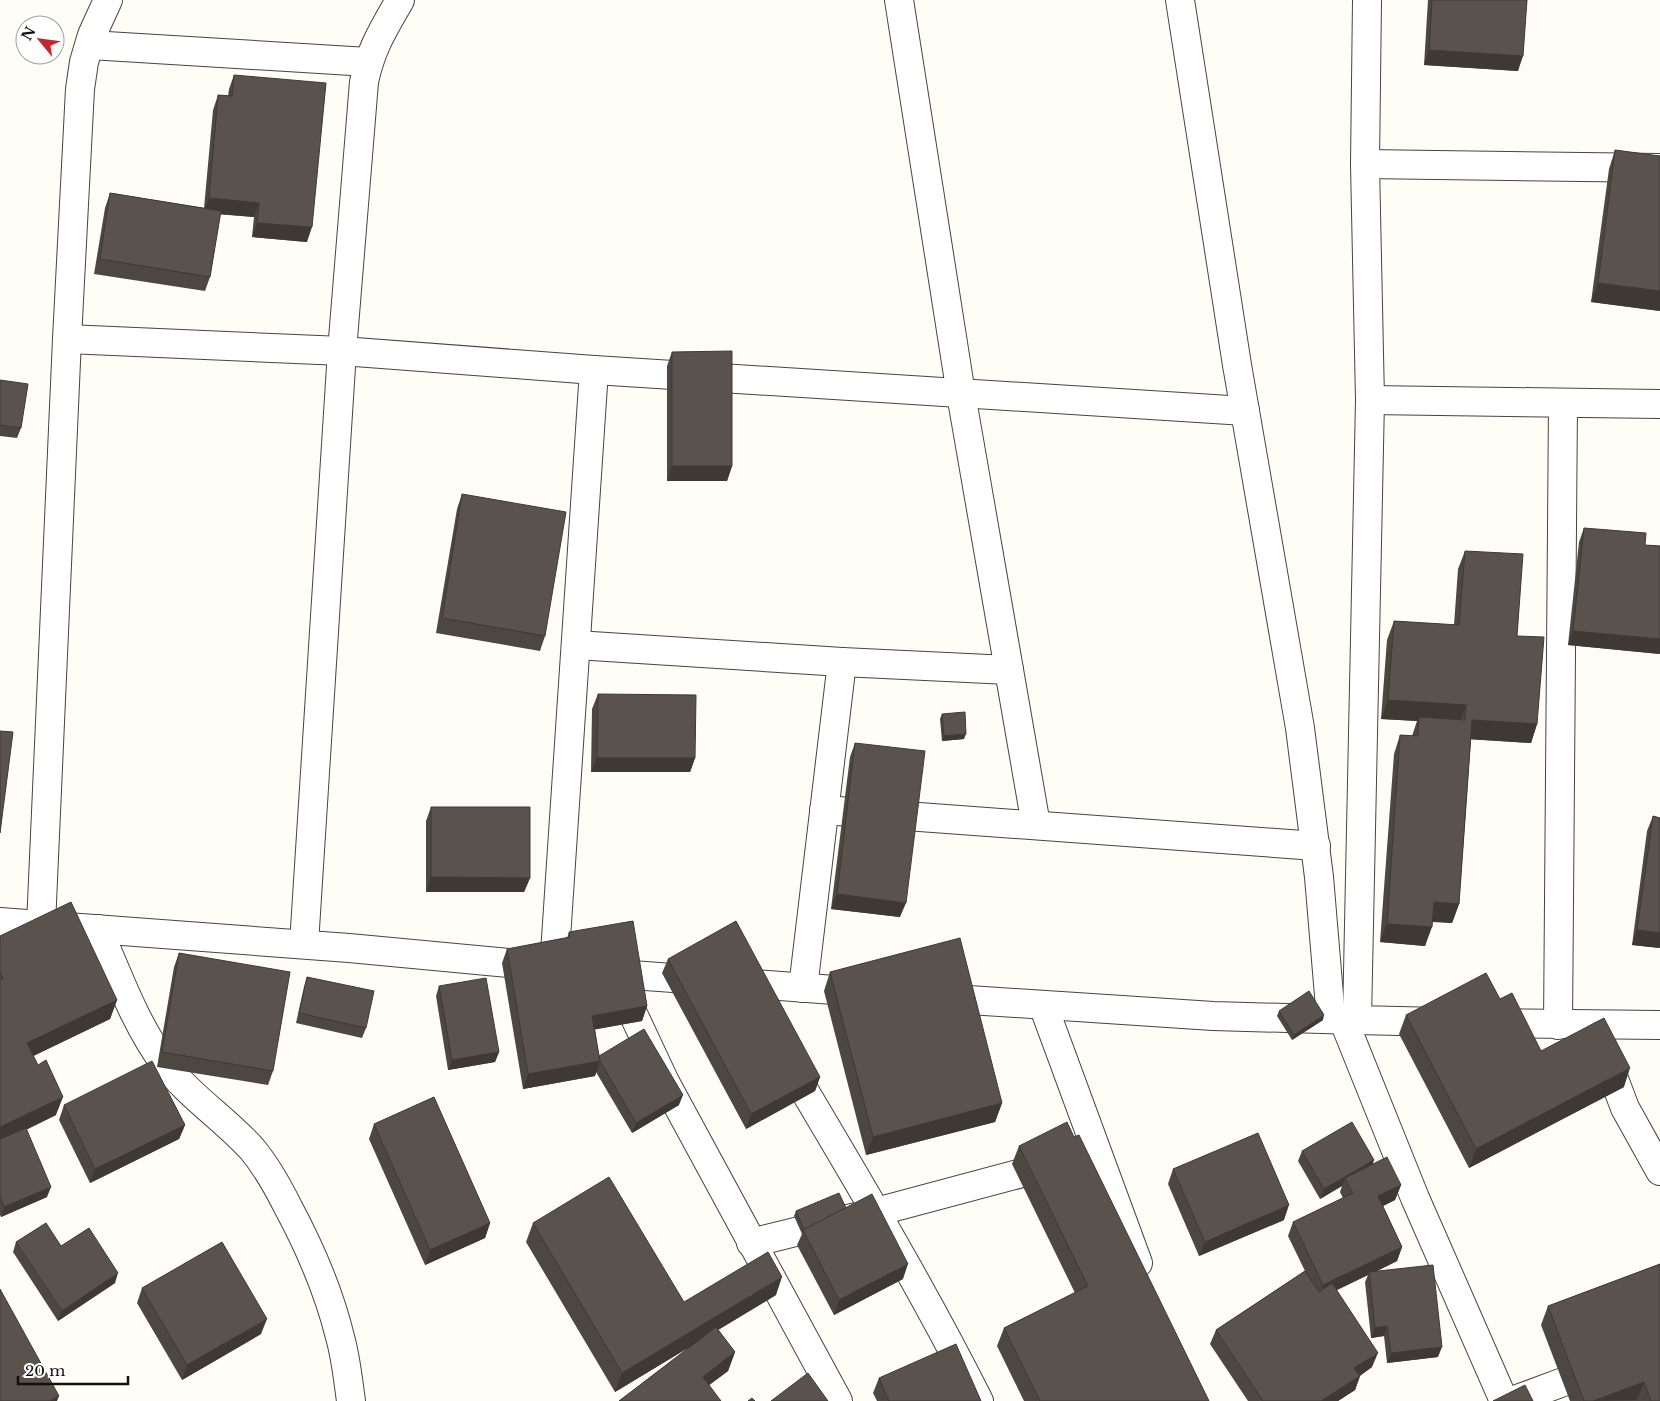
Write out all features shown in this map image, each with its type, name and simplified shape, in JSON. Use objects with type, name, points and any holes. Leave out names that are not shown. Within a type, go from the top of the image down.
[{"type":"street","points":[[41,925],[80,89],[84,62],[92,35],[108,0]]},
{"type":"street","points":[[304,944],[342,351],[364,82],[368,62],[376,41],[400,0]]},
{"type":"street","points":[[899,0],[961,394],[1036,825]]},
{"type":"street","points":[[1180,0],[1245,411],[1300,728],[1316,846],[1344,1019],[1415,1198],[1504,1401]]},
{"type":"street","points":[[1344,1019],[1370,400],[1365,164],[1367,0]]},
{"type":"street","points":[[90,45],[368,62]]},
{"type":"street","points":[[1365,164],[1660,168]]},
{"type":"street","points":[[67,339],[342,351],[594,370],[1245,411]]},
{"type":"street","points":[[554,968],[594,370]]},
{"type":"street","points":[[1370,400],[1660,404]]},
{"type":"street","points":[[1558,1025],[1563,404]]},
{"type":"street","points":[[576,645],[842,662],[1009,670]]},
{"type":"street","points":[[803,988],[842,662]]},
{"type":"street","points":[[824,810],[1316,846]]},
{"type":"street","points":[[0,922],[304,944],[615,974],[890,994]]},
{"type":"street","points":[[98,929],[147,1038],[180,1082],[236,1132],[253,1150],[298,1224],[330,1303],[341,1338],[351,1401]]},
{"type":"street","points":[[615,974],[665,1082],[838,1401]]},
{"type":"street","points":[[740,984],[755,1009]]},
{"type":"street","points":[[919,996],[1214,1016],[1660,1026]]},
{"type":"street","points":[[1043,1005],[1147,1288]]},
{"type":"street","points":[[1594,1026],[1625,1108],[1660,1171]]},
{"type":"street","points":[[775,1042],[876,1212],[949,1342],[979,1401]]},
{"type":"street","points":[[751,1243],[1097,1153]]},
{"type":"street","points":[[1512,1401],[1660,1349]]},
{"type":"building","points":[[1432,0],[1527,0],[1523,56],[1429,50]]},
{"type":"building","points":[[234,75],[326,83],[312,227],[257,223],[259,203],[209,198],[218,95],[232,96]]},
{"type":"building","points":[[1615,150],[1660,156],[1660,291],[1598,283]]},
{"type":"building","points":[[110,193],[221,211],[210,277],[100,259]]},
{"type":"building","points":[[732,351],[732,466],[672,466],[672,352]]},
{"type":"building","points":[[0,380],[28,384],[21,428],[0,425]]},
{"type":"building","points":[[462,494],[566,512],[545,636],[442,618]]},
{"type":"building","points":[[1584,528],[1646,533],[1645,545],[1660,546],[1660,639],[1573,631]]},
{"type":"building","points":[[1465,551],[1523,554],[1517,636],[1544,637],[1537,724],[1472,720],[1459,904],[1434,902],[1432,927],[1387,924],[1400,735],[1418,736],[1419,717],[1465,720],[1466,705],[1388,700],[1394,621],[1459,625]]},
{"type":"building","points":[[598,694],[696,695],[695,758],[597,758]]},
{"type":"building","points":[[965,712],[966,734],[944,736],[942,714]]},
{"type":"building","points":[[0,731],[13,732],[0,833]]},
{"type":"building","points":[[855,743],[925,751],[906,903],[837,894]]},
{"type":"building","points":[[431,807],[530,807],[530,878],[431,877]]},
{"type":"building","points":[[1653,816],[1660,818],[1660,933],[1637,930]]},
{"type":"building","points":[[71,902],[117,1000],[27,1043],[38,1065],[46,1060],[63,1097],[0,1127],[0,980],[3,979],[0,972],[0,936]]},
{"type":"building","points":[[633,921],[647,1006],[592,1016],[600,1061],[528,1074],[507,949],[570,937],[569,932]]},
{"type":"building","points":[[736,921],[820,1077],[751,1114],[668,959]]},
{"type":"building","points":[[960,938],[1002,1103],[873,1137],[830,972]]},
{"type":"building","points":[[179,953],[290,972],[273,1071],[162,1052]]},
{"type":"building","points":[[1486,973],[1500,999],[1512,993],[1541,1051],[1604,1018],[1630,1068],[1476,1149],[1406,1015]]},
{"type":"building","points":[[307,977],[374,991],[366,1028],[299,1013]]},
{"type":"building","points":[[486,978],[499,1052],[452,1060],[439,986]]},
{"type":"building","points":[[1309,991],[1324,1015],[1294,1035],[1279,1011]]},
{"type":"building","points":[[644,1029],[683,1095],[636,1123],[600,1061],[599,1056]]},
{"type":"building","points":[[152,1061],[185,1125],[95,1169],[64,1105]]},
{"type":"building","points":[[434,1097],[490,1223],[430,1250],[374,1124]]},
{"type":"building","points":[[1067,1122],[1074,1137],[1079,1135],[1209,1401],[1040,1401],[1004,1328],[1088,1286],[1019,1146]]},
{"type":"building","points":[[1352,1122],[1374,1160],[1324,1189],[1302,1151]]},
{"type":"building","points":[[26,1128],[51,1187],[4,1207],[0,1196],[0,1139]]},
{"type":"building","points":[[1258,1133],[1289,1205],[1205,1242],[1173,1169]]},
{"type":"building","points":[[1387,1157],[1401,1185],[1378,1196],[1402,1247],[1323,1285],[1293,1222],[1353,1193],[1345,1178]]},
{"type":"building","points":[[609,1177],[684,1302],[768,1252],[782,1277],[622,1373],[533,1223]]},
{"type":"building","points":[[839,1193],[846,1208],[804,1230],[796,1211]]},
{"type":"building","points":[[872,1194],[908,1264],[839,1300],[803,1230]]},
{"type":"building","points":[[46,1223],[61,1246],[89,1228],[118,1273],[62,1311],[16,1242]]},
{"type":"building","points":[[222,1242],[267,1319],[187,1365],[142,1288]]},
{"type":"building","points":[[1660,1264],[1660,1401],[1651,1401],[1644,1382],[1593,1401],[1584,1401],[1548,1306]]},
{"type":"building","points":[[1433,1265],[1442,1347],[1391,1353],[1387,1326],[1375,1328],[1369,1272]]},
{"type":"building","points":[[1305,1271],[1319,1292],[1332,1283],[1378,1353],[1354,1368],[1360,1376],[1321,1401],[1263,1401],[1216,1330]]},
{"type":"building","points":[[0,1289],[59,1396],[49,1401],[0,1401]]},
{"type":"building","points":[[716,1327],[735,1352],[703,1377],[721,1401],[619,1401]]},
{"type":"building","points":[[956,1344],[981,1401],[889,1401],[879,1378]]},
{"type":"building","points":[[808,1373],[828,1401],[771,1401]]},
{"type":"building","points":[[1525,1385],[1533,1401],[1493,1401]]}]
